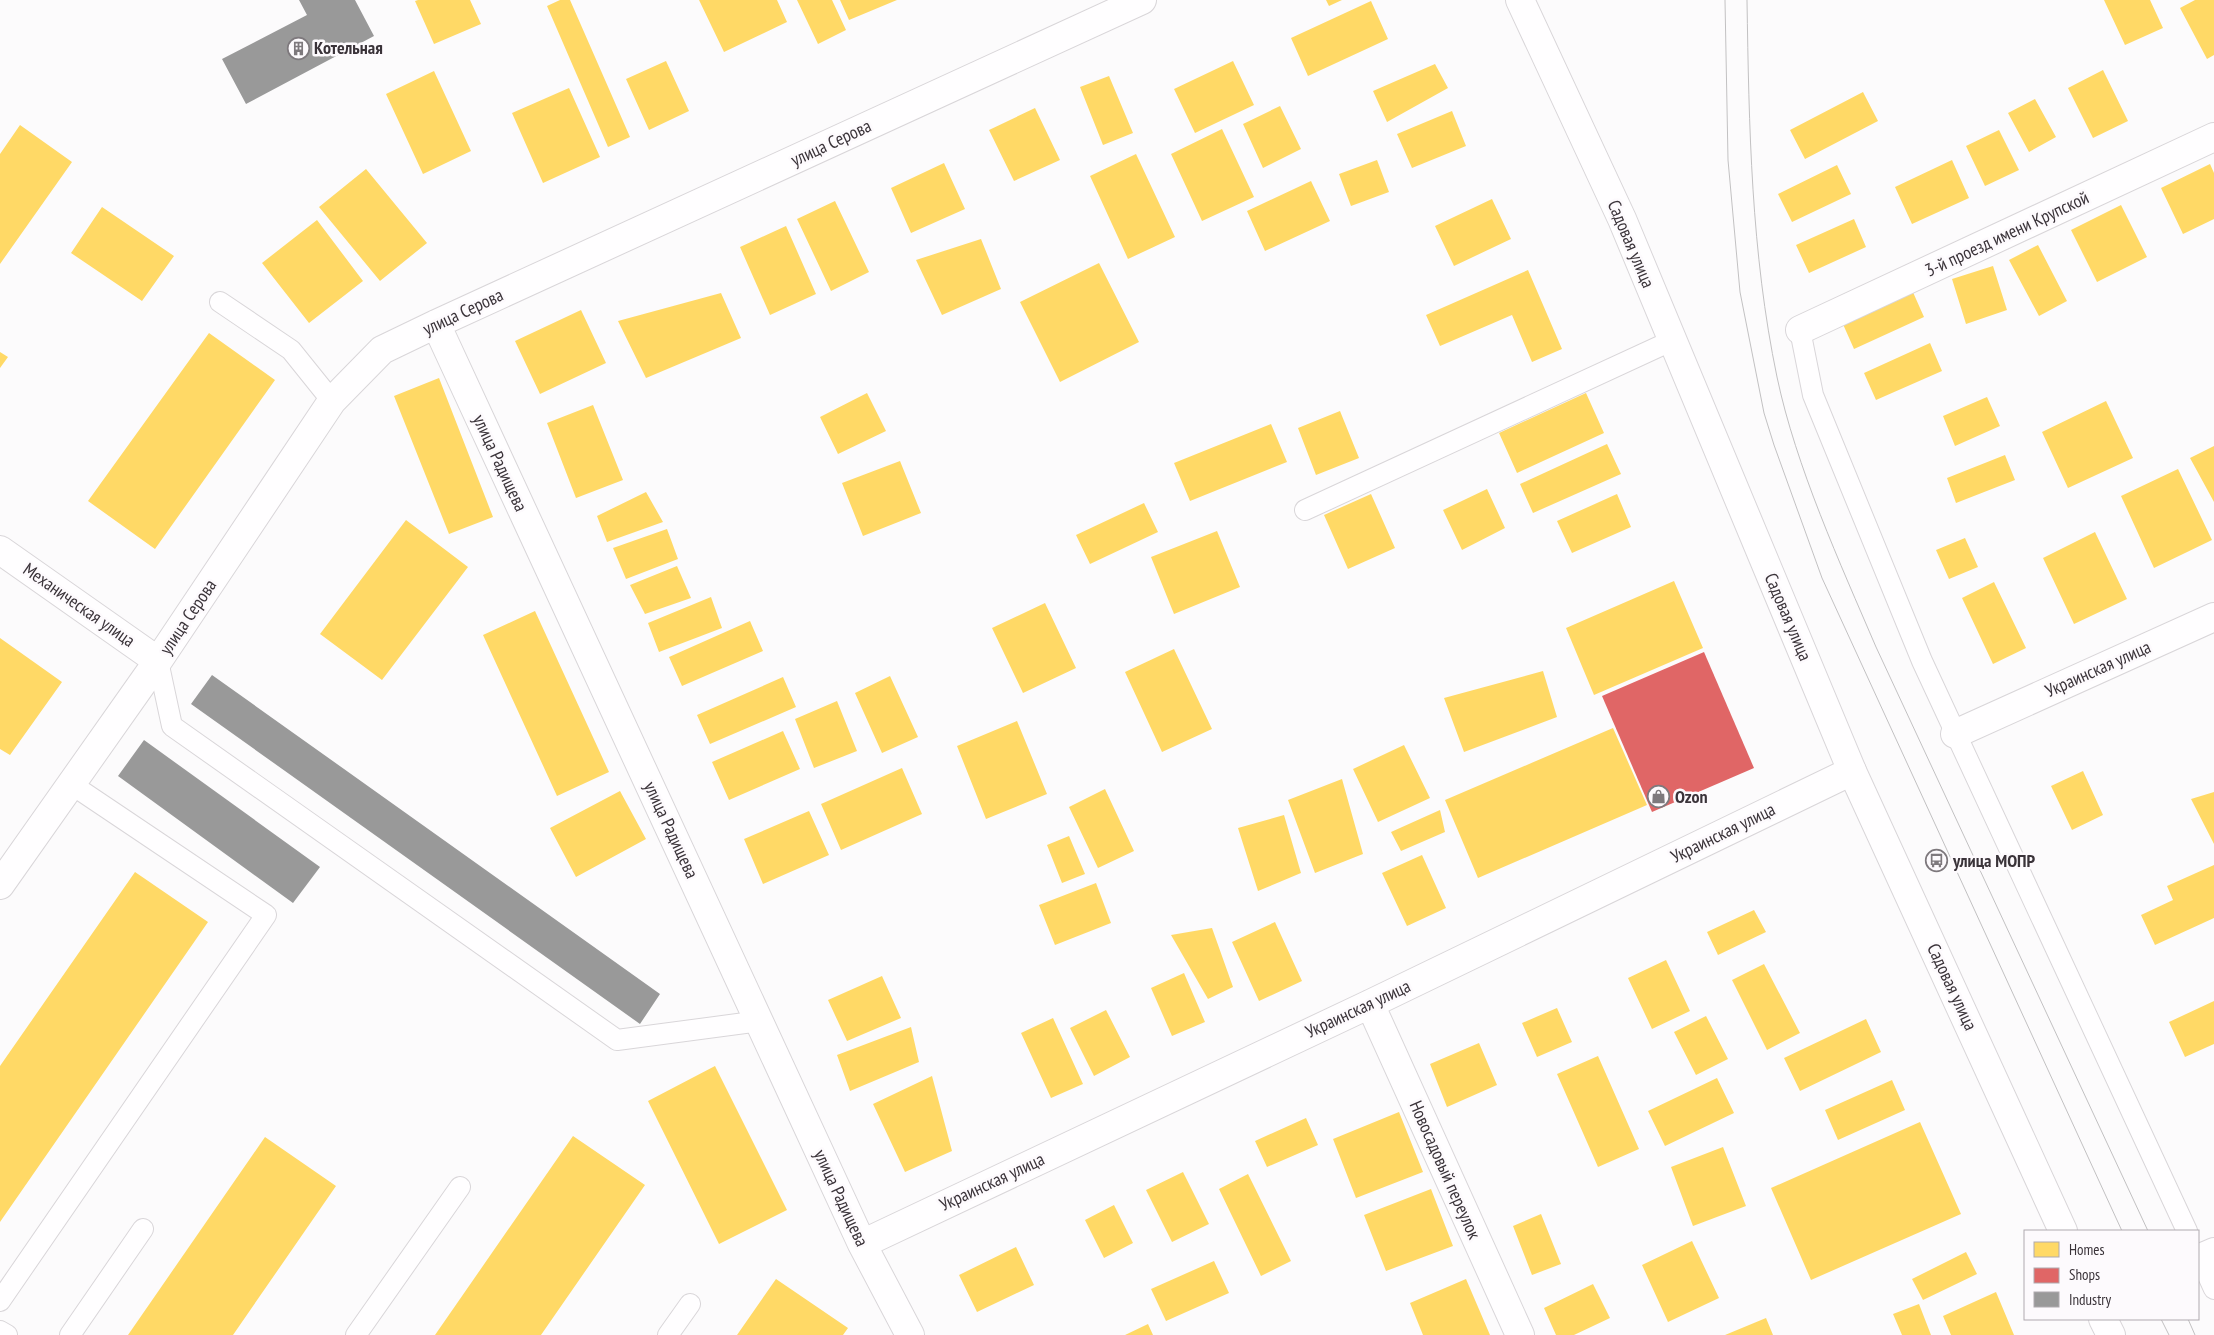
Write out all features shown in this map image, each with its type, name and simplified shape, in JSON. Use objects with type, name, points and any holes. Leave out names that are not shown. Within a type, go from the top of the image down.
[{"type":"street","name":"улица Серова","points":[[0,885],[158,661],[332,401],[382,350],[1142,0]]},
{"type":"street","name":"Садовая улица","points":[[1520,0],[1622,219],[1671,341],[1852,771],[2063,1230]]},
{"type":"street","name":"3-й проезд имени Крупской","points":[[1800,330],[2214,137]]},
{"type":"street","name":"улица Радищева","points":[[436,324],[862,1244],[910,1335]]},
{"type":"street","name":"Механическая улица","points":[[0,550],[158,661]]},
{"type":"street","name":"Украинская улица","points":[[1955,734],[2214,617]]},
{"type":"street","name":"Украинская улица","points":[[862,1244],[1370,1004],[1852,771]]},
{"type":"street","name":"Новосадовый переулок","points":[[1370,1004],[1520,1335]]},
{"type":"street","points":[[2104,1320],[2111,1335]]},
{"type":"lane","points":[[220,302],[291,350],[332,401]]},
{"type":"lane","points":[[1800,330],[1813,395],[1922,661],[2187,1230]]},
{"type":"lane","points":[[1305,510],[1671,341]]},
{"type":"lane","points":[[158,661],[172,726],[617,1040],[760,1021]]},
{"type":"lane","points":[[0,1301],[266,915],[71,784]]},
{"type":"lane","points":[[356,1335],[460,1187]]},
{"type":"lane","points":[[70,1335],[143,1229]]},
{"type":"lane","points":[[2204,1255],[2214,1289]]},
{"type":"lane","points":[[668,1335],[690,1304]]},
{"type":"lane","points":[[0,1330],[7,1335]]},
{"type":"building: Homes","points":[[470,0],[481,24],[434,44],[415,1]]},
{"type":"building: Homes","points":[[560,0],[570,0],[630,137],[608,147],[547,6]]},
{"type":"building: Homes","points":[[699,0],[777,0],[787,22],[724,52]]},
{"type":"building: Homes","points":[[797,0],[832,0],[846,30],[818,44]]},
{"type":"building: Homes","points":[[840,0],[897,0],[849,20]]},
{"type":"building: Homes","points":[[1326,0],[1342,0],[1329,6]]},
{"type":"building: Homes","points":[[2104,0],[2150,0],[2163,28],[2125,45]]},
{"type":"building: Homes","points":[[2195,0],[2214,0],[2214,55],[2207,59],[2180,8]]},
{"type":"building: Homes","points":[[1371,1],[1388,39],[1308,76],[1291,38]]},
{"type":"building: Homes","points":[[666,61],[689,111],[649,130],[626,79]]},
{"type":"building: Homes","points":[[1233,61],[1254,105],[1195,133],[1174,89]]},
{"type":"building: Homes","points":[[1435,64],[1448,88],[1387,122],[1373,91]]},
{"type":"building: Homes","points":[[2103,70],[2128,121],[2093,138],[2068,88]]},
{"type":"building: Homes","points":[[434,71],[471,151],[423,174],[386,94]]},
{"type":"building: Homes","points":[[1109,76],[1133,133],[1103,145],[1080,87]]},
{"type":"building: Homes","points":[[569,88],[600,157],[543,183],[512,113]]},
{"type":"building: Homes","points":[[1863,92],[1878,121],[1805,159],[1790,130]]},
{"type":"building: Homes","points":[[2035,99],[2056,137],[2029,152],[2008,113]]},
{"type":"building: Homes","points":[[1280,106],[1301,149],[1263,168],[1243,124]]},
{"type":"building: Homes","points":[[1035,108],[1060,160],[1014,181],[989,130]]},
{"type":"building: Homes","points":[[1452,111],[1466,146],[1412,168],[1397,134]]},
{"type":"building: Homes","points":[[20,125],[72,162],[0,264],[0,154]]},
{"type":"building: Homes","points":[[1222,129],[1254,197],[1202,221],[1171,154]]},
{"type":"building: Homes","points":[[1999,130],[2019,170],[1985,186],[1966,146]]},
{"type":"building: Homes","points":[[1136,154],[1175,237],[1128,259],[1090,176]]},
{"type":"building: Homes","points":[[1377,160],[1389,192],[1351,206],[1339,174]]},
{"type":"building: Homes","points":[[1952,160],[1969,198],[1912,224],[1895,187]]},
{"type":"building: Homes","points":[[944,163],[965,209],[911,233],[891,188]]},
{"type":"building: Homes","points":[[2210,164],[2214,173],[2214,219],[2183,234],[2161,188]]},
{"type":"building: Homes","points":[[1837,165],[1851,194],[1792,222],[1778,194]]},
{"type":"building: Homes","points":[[366,169],[427,243],[380,281],[319,207]]},
{"type":"building: Homes","points":[[1311,181],[1330,221],[1265,251],[1247,211]]},
{"type":"building: Homes","points":[[1492,199],[1511,239],[1454,266],[1435,226]]},
{"type":"building: Homes","points":[[835,201],[869,272],[831,291],[797,219]]},
{"type":"building: Homes","points":[[2121,205],[2147,257],[2097,282],[2071,230]]},
{"type":"building: Homes","points":[[102,207],[174,256],[142,301],[71,253]]},
{"type":"building: Homes","points":[[1854,219],[1866,247],[1809,273],[1796,245]]},
{"type":"building: Homes","points":[[317,220],[363,281],[309,323],[262,263]]},
{"type":"building: Homes","points":[[786,226],[816,294],[770,315],[740,247]]},
{"type":"building: Homes","points":[[981,239],[1001,289],[942,315],[916,260]]},
{"type":"building: Homes","points":[[2038,245],[2067,301],[2039,316],[2009,260]]},
{"type":"building: Homes","points":[[1099,263],[1139,342],[1060,382],[1020,302]]},
{"type":"building: Homes","points":[[1993,266],[2007,310],[1966,324],[1952,279]]},
{"type":"building: Homes","points":[[1528,270],[1562,349],[1532,362],[1512,315],[1440,346],[1426,315]]},
{"type":"building: Homes","points":[[1912,290],[1924,317],[1854,349],[1842,322]]},
{"type":"building: Homes","points":[[721,293],[741,338],[646,378],[618,321]]},
{"type":"building: Homes","points":[[581,310],[606,363],[540,394],[515,341]]},
{"type":"building: Homes","points":[[209,333],[275,380],[155,549],[88,501]]},
{"type":"building: Homes","points":[[1930,343],[1942,371],[1876,400],[1864,373]]},
{"type":"building: Homes","points":[[0,352],[8,357],[0,368]]},
{"type":"building: Homes","points":[[439,378],[493,517],[449,534],[394,396]]},
{"type":"building: Homes","points":[[867,393],[886,431],[838,454],[820,417]]},
{"type":"building: Homes","points":[[1586,393],[1604,433],[1517,473],[1499,433]]},
{"type":"building: Homes","points":[[1987,397],[2000,426],[1955,446],[1943,416]]},
{"type":"building: Homes","points":[[2106,401],[2133,458],[2068,488],[2042,432]]},
{"type":"building: Homes","points":[[593,405],[623,480],[576,498],[547,423]]},
{"type":"building: Homes","points":[[1340,411],[1359,458],[1316,475],[1298,428]]},
{"type":"building: Homes","points":[[1271,424],[1287,462],[1190,501],[1174,463]]},
{"type":"building: Homes","points":[[1607,444],[1621,474],[1533,513],[1520,484]]},
{"type":"building: Homes","points":[[2214,446],[2214,502],[2190,458]]},
{"type":"building: Homes","points":[[2005,455],[2015,480],[1956,503],[1947,478]]},
{"type":"building: Homes","points":[[900,461],[921,513],[863,536],[842,483]]},
{"type":"building: Homes","points":[[2178,469],[2212,540],[2154,568],[2121,496]]},
{"type":"building: Homes","points":[[1487,489],[1505,528],[1462,550],[1443,510]]},
{"type":"building: Homes","points":[[646,492],[663,522],[607,542],[597,516]]},
{"type":"building: Homes","points":[[1371,494],[1395,548],[1348,569],[1324,515]]},
{"type":"building: Homes","points":[[1617,494],[1631,527],[1572,553],[1557,521]]},
{"type":"building: Homes","points":[[1144,503],[1158,532],[1090,564],[1076,535]]},
{"type":"building: Homes","points":[[406,520],[468,567],[382,680],[320,634]]},
{"type":"building: Homes","points":[[667,529],[678,559],[626,579],[613,548]]},
{"type":"building: Homes","points":[[1217,531],[1240,587],[1174,614],[1151,557]]},
{"type":"building: Homes","points":[[2095,532],[2127,599],[2074,624],[2043,558]]},
{"type":"building: Homes","points":[[1965,538],[1978,567],[1949,579],[1936,550]]},
{"type":"building: Homes","points":[[677,566],[691,598],[645,614],[630,585]]},
{"type":"building: Homes","points":[[1674,581],[1703,648],[1594,695],[1566,628]]},
{"type":"building: Homes","points":[[1994,582],[2026,648],[1993,664],[1962,598]]},
{"type":"building: Homes","points":[[711,597],[722,628],[659,652],[648,623]]},
{"type":"building: Homes","points":[[1045,603],[1076,668],[1023,693],[992,628]]},
{"type":"building: Homes","points":[[535,611],[609,772],[557,796],[483,635]]},
{"type":"building: Homes","points":[[750,621],[763,651],[682,686],[669,657]]},
{"type":"building: Homes","points":[[0,638],[62,682],[10,755],[0,749]]},
{"type":"building: Homes","points":[[1174,649],[1212,729],[1162,752],[1125,672]]},
{"type":"building: Homes","points":[[1543,671],[1557,717],[1464,752],[1444,698]]},
{"type":"building: Homes","points":[[890,676],[918,737],[882,753],[855,693]]},
{"type":"building: Homes","points":[[783,677],[796,707],[710,744],[697,715]]},
{"type":"building: Homes","points":[[837,701],[857,751],[814,768],[795,719]]},
{"type":"building: Homes","points":[[1017,721],[1047,794],[986,819],[957,746]]},
{"type":"building: Homes","points":[[1613,728],[1647,805],[1478,878],[1445,800]]},
{"type":"building: Homes","points":[[783,731],[800,769],[729,800],[712,762]]},
{"type":"building: Homes","points":[[1404,745],[1430,798],[1378,822],[1353,769]]},
{"type":"building: Homes","points":[[902,768],[922,814],[841,850],[821,804]]},
{"type":"building: Homes","points":[[2083,771],[2103,815],[2072,830],[2051,786]]},
{"type":"building: Homes","points":[[1342,779],[1363,854],[1315,873],[1288,800]]},
{"type":"building: Homes","points":[[1105,789],[1134,851],[1098,868],[1069,807]]},
{"type":"building: Homes","points":[[620,791],[646,839],[576,877],[550,828]]},
{"type":"building: Homes","points":[[2214,792],[2214,844],[2191,799]]},
{"type":"building: Homes","points":[[1440,810],[1445,832],[1401,851],[1391,832]]},
{"type":"building: Homes","points":[[809,811],[829,855],[763,884],[744,839]]},
{"type":"building: Homes","points":[[1284,815],[1301,873],[1258,891],[1238,828]]},
{"type":"building: Homes","points":[[1069,836],[1085,874],[1062,883],[1047,845]]},
{"type":"building: Homes","points":[[1422,855],[1446,908],[1407,926],[1382,873]]},
{"type":"building: Homes","points":[[2214,865],[2214,918],[2155,945],[2141,915],[2173,900],[2167,886]]},
{"type":"building: Homes","points":[[135,872],[208,922],[0,1222],[0,1066]]},
{"type":"building: Homes","points":[[1096,883],[1111,923],[1055,945],[1039,905]]},
{"type":"building: Homes","points":[[1754,910],[1766,932],[1718,955],[1707,932]]},
{"type":"building: Homes","points":[[1275,922],[1302,981],[1259,1001],[1232,942]]},
{"type":"building: Homes","points":[[1212,928],[1233,987],[1208,999],[1171,935]]},
{"type":"building: Homes","points":[[1666,960],[1690,1011],[1652,1029],[1628,978]]},
{"type":"building: Homes","points":[[1764,964],[1800,1033],[1767,1050],[1732,980]]},
{"type":"building: Homes","points":[[1184,973],[1205,1022],[1172,1036],[1151,988]]},
{"type":"building: Homes","points":[[882,976],[901,1018],[847,1041],[828,1000]]},
{"type":"building: Homes","points":[[2214,1001],[2214,1044],[2185,1057],[2169,1022]]},
{"type":"building: Homes","points":[[1557,1008],[1572,1042],[1537,1057],[1522,1023]]},
{"type":"building: Homes","points":[[1106,1010],[1130,1057],[1094,1076],[1070,1028]]},
{"type":"building: Homes","points":[[1706,1016],[1728,1059],[1696,1075],[1674,1032]]},
{"type":"building: Homes","points":[[1053,1018],[1083,1084],[1051,1098],[1021,1033]]},
{"type":"building: Homes","points":[[1866,1019],[1881,1052],[1800,1091],[1784,1058]]},
{"type":"building: Homes","points":[[911,1027],[919,1062],[850,1091],[837,1055]]},
{"type":"building: Homes","points":[[1479,1043],[1497,1085],[1447,1107],[1430,1064]]},
{"type":"building: Homes","points":[[1598,1056],[1639,1149],[1598,1167],[1557,1074]]},
{"type":"building: Homes","points":[[715,1066],[787,1210],[719,1244],[648,1101]]},
{"type":"building: Homes","points":[[932,1076],[952,1151],[905,1172],[873,1104]]},
{"type":"building: Homes","points":[[1717,1078],[1734,1113],[1665,1146],[1648,1111]]},
{"type":"building: Homes","points":[[1892,1080],[1905,1110],[1838,1140],[1825,1110]]},
{"type":"building: Homes","points":[[1399,1112],[1423,1172],[1356,1198],[1333,1139]]},
{"type":"building: Homes","points":[[1306,1118],[1318,1145],[1267,1167],[1255,1141]]},
{"type":"building: Homes","points":[[1920,1122],[1961,1214],[1811,1280],[1771,1188]]},
{"type":"building: Homes","points":[[573,1136],[645,1185],[541,1335],[435,1335]]},
{"type":"building: Homes","points":[[265,1137],[336,1186],[233,1335],[128,1335]]},
{"type":"building: Homes","points":[[1723,1147],[1746,1206],[1693,1226],[1671,1167]]},
{"type":"building: Homes","points":[[1183,1172],[1209,1224],[1172,1242],[1146,1190]]},
{"type":"building: Homes","points":[[1248,1174],[1291,1261],[1261,1276],[1219,1189]]},
{"type":"building: Homes","points":[[1431,1189],[1453,1246],[1386,1271],[1364,1215]]},
{"type":"building: Homes","points":[[1114,1205],[1133,1243],[1104,1258],[1085,1220]]},
{"type":"building: Homes","points":[[1541,1214],[1561,1264],[1532,1275],[1513,1226]]},
{"type":"building: Homes","points":[[1692,1241],[1719,1298],[1668,1322],[1642,1265]]},
{"type":"building: Homes","points":[[1016,1247],[1034,1285],[977,1312],[959,1275]]},
{"type":"building: Homes","points":[[1966,1252],[1977,1274],[1923,1300],[1912,1279]]},
{"type":"building: Homes","points":[[1214,1261],[1229,1293],[1166,1321],[1151,1289]]},
{"type":"building: Homes","points":[[776,1279],[848,1328],[843,1335],[737,1335]]},
{"type":"building: Homes","points":[[1466,1279],[1490,1335],[1423,1335],[1410,1303]]},
{"type":"building: Homes","points":[[1593,1284],[1610,1318],[1574,1335],[1556,1335],[1544,1308]]},
{"type":"building: Homes","points":[[1996,1292],[2014,1335],[1951,1335],[1943,1316]]},
{"type":"building: Homes","points":[[1919,1304],[1931,1335],[1902,1335],[1893,1314]]},
{"type":"building: Homes","points":[[1766,1318],[1773,1335],[1725,1335]]},
{"type":"building: Homes","points":[[1148,1324],[1153,1335],[1125,1335]]},
{"type":"building: Shops","points":[[1704,652],[1754,768],[1652,812],[1602,696]]},
{"type":"building: Industry","name":"Котельная","points":[[299,0],[355,0],[374,36],[246,104],[222,59],[307,15]]},
{"type":"building: Industry","points":[[212,675],[660,994],[640,1024],[191,704]]},
{"type":"building: Industry","points":[[144,740],[320,867],[293,903],[118,776]]},
{"type":"tram line","points":[[1725,0],[1728,160],[1740,292],[1764,413],[1774,445],[1822,578],[2122,1230]]},
{"type":"tram line","points":[[1747,0],[1753,189],[1762,283],[1777,377],[1795,445],[1820,514],[1876,647],[2148,1230]]},
{"type":"tram line","points":[[2162,1320],[2169,1335]]},
{"type":"tram line","points":[[2188,1320],[2195,1335]]},
{"type":"place","name":"Котельная","points":[[298,48]]},
{"type":"place","name":"Ozon","points":[[1659,797]]},
{"type":"place","name":"улица МОПР","points":[[1937,861]]}]
